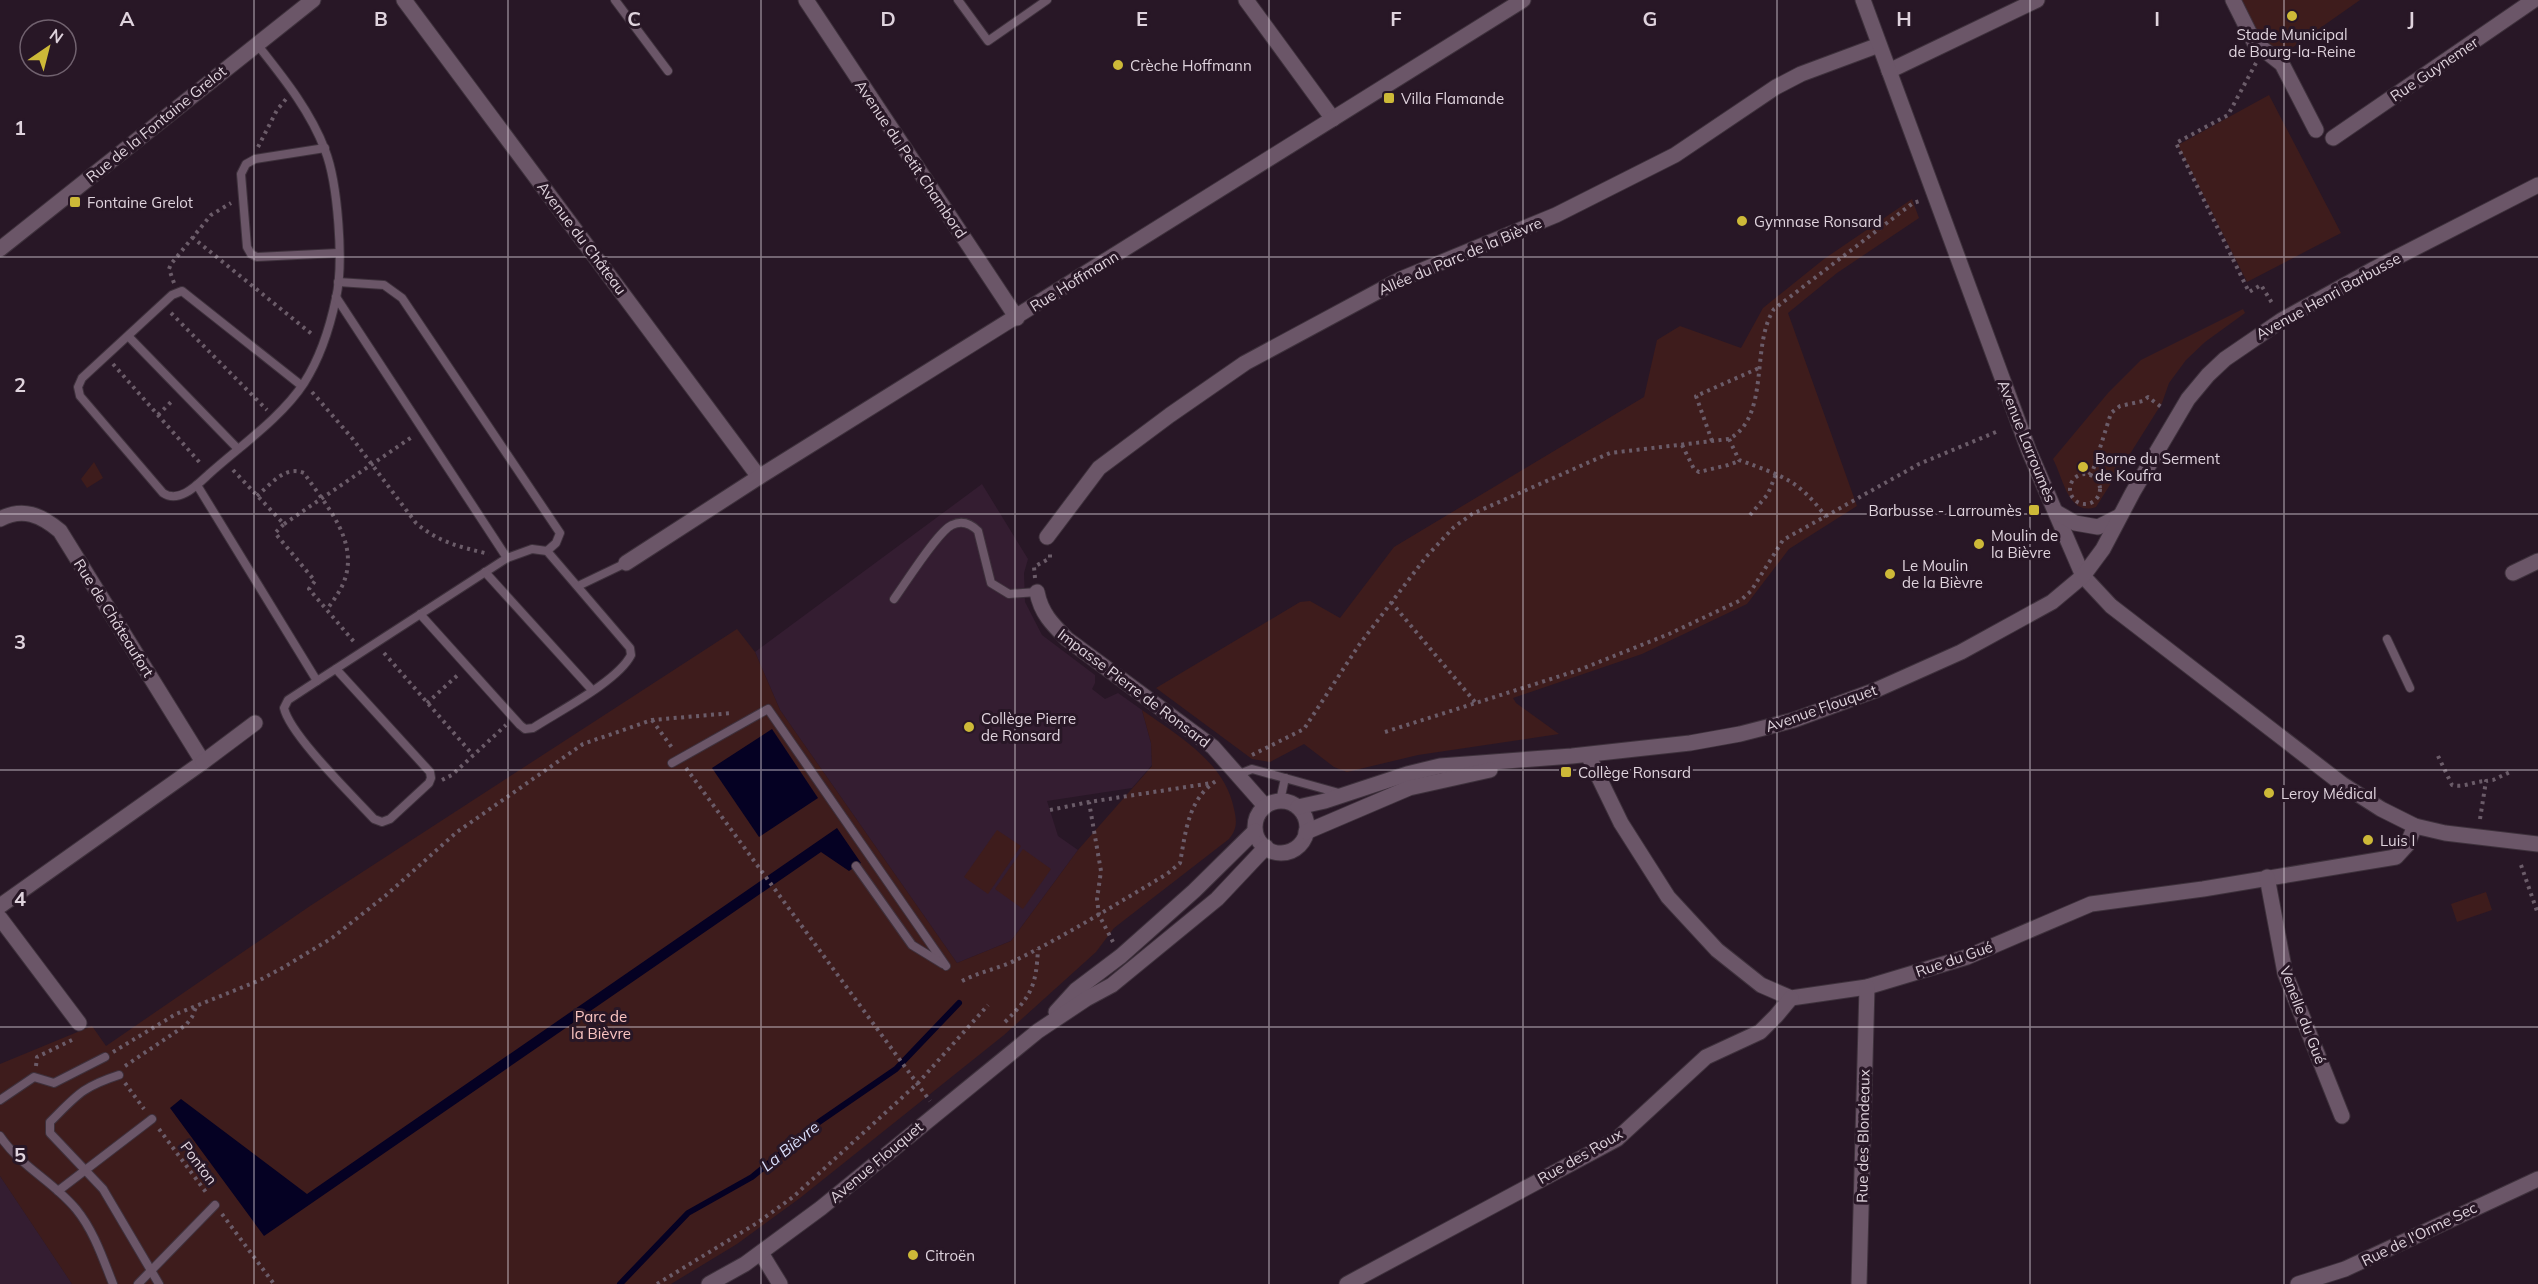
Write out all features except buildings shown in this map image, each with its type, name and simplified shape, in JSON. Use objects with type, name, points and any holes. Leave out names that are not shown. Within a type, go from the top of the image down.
[{"type":"street","name":"Rue de la Fontaine Grelot","points":[[0,249],[256,43],[313,0]]},
{"type":"street","name":"Avenue du Château","points":[[405,0],[759,477]]},
{"type":"street","name":"Avenue du Petit Chambord","points":[[806,0],[1017,318]]},
{"type":"street","points":[[1246,0],[1333,119]]},
{"type":"street","name":"Rue Hoffmann","points":[[626,563],[759,477],[1523,0]]},
{"type":"street","name":"Avenue Larroumès","points":[[1863,0],[2029,451],[2083,576],[2111,606],[2366,801],[2415,826],[2445,833],[2538,844]]},
{"type":"street","points":[[1889,71],[2037,0]]},
{"type":"street","points":[[2233,0],[2254,42],[2282,64],[2316,130]]},
{"type":"street","name":"Rue Guynemer","points":[[2333,138],[2534,0]]},
{"type":"street","name":"Allée du Parc de la Bièvre","points":[[1047,537],[1100,468],[1170,415],[1245,363],[1401,279],[1556,215],[1675,155],[1776,87],[1801,74],[1879,45]]},
{"type":"street","name":"Avenue Henri Barbusse","points":[[2083,576],[2103,549],[2188,399],[2225,359],[2292,314],[2538,184]]},
{"type":"street","points":[[2056,512],[2074,523],[2098,527],[2120,516]]},
{"type":"street","name":"Rue de Châteaufort","points":[[0,519],[12,513],[28,513],[45,518],[60,531],[203,762]]},
{"type":"street","points":[[2513,573],[2538,561]]},
{"type":"street","name":"Avenue Flouquet","points":[[1298,807],[1440,766],[1588,755],[1700,741],[1794,720],[1894,683],[1960,652],[2052,602],[2083,576]]},
{"type":"street","name":"Impasse Pierre de Ronsard","points":[[1037,592],[1040,608],[1067,639],[1193,731],[1213,747],[1235,772],[1273,803]]},
{"type":"street","points":[[0,906],[255,723]]},
{"type":"street","points":[[1588,755],[1621,823],[1668,897],[1717,950],[1761,985],[1791,998]]},
{"type":"street","name":"Avenue Flouquet","points":[[709,1284],[761,1253],[821,1208],[1038,1031],[1120,978],[1217,898],[1266,848],[1286,852],[1299,845],[1306,832],[1409,788],[1531,760]]},
{"type":"street","points":[[1273,803],[1292,803],[1298,807],[1305,818],[1306,832]]},
{"type":"street","name":"Avenue Flouquet","points":[[1038,1031],[1076,990],[1121,956],[1194,891],[1255,831],[1257,817],[1273,803]]},
{"type":"street","name":"Rue du Gué","points":[[1791,998],[1867,987],[1967,957],[2091,904],[2396,857],[2407,845],[2415,826]]},
{"type":"street","points":[[1255,831],[1266,848]]},
{"type":"street","name":"Venelle du Gué","points":[[2267,877],[2285,974],[2342,1116]]},
{"type":"street","points":[[0,918],[78,1022]]},
{"type":"street","name":"Rue des Blondeaux","points":[[1859,1284],[1867,987]]},
{"type":"street","name":"Rue des Roux","points":[[1347,1284],[1617,1139],[1706,1057],[1760,1032],[1791,998]]},
{"type":"street","name":"Rue de l'Orme Sec","points":[[2298,1284],[2345,1269],[2538,1179]]},
{"type":"street","points":[[761,1253],[780,1284]]},
{"type":"lane","points":[[615,0],[668,71]]},
{"type":"lane","points":[[958,0],[988,41],[1047,0]]},
{"type":"lane","points":[[256,43],[293,92],[316,129],[332,171],[337,203],[338,282],[336,297],[323,343],[303,384],[274,416],[238,449],[197,485],[177,498],[163,493],[80,396],[78,387],[82,378],[177,292],[187,293],[303,384]]},
{"type":"lane","points":[[325,148],[251,161],[246,164],[241,174],[247,247],[251,254],[257,257],[338,253]]},
{"type":"lane","points":[[338,282],[384,285],[394,290],[402,298],[560,533],[556,543],[547,551]]},
{"type":"lane","points":[[336,297],[507,558]]},
{"type":"lane","points":[[129,337],[238,449]]},
{"type":"lane","points":[[197,485],[317,681]]},
{"type":"lane","points":[[894,599],[945,530],[958,523],[974,526],[978,531],[991,584],[1009,594],[1037,592]]},
{"type":"lane","points":[[336,669],[430,772],[431,778],[390,819],[382,822],[374,819],[297,733],[284,708],[288,700],[375,643],[485,572],[507,558],[532,549],[547,551],[630,648],[631,655],[616,673],[592,690],[533,728],[525,729],[420,614]]},
{"type":"lane","points":[[578,586],[626,563]]},
{"type":"lane","points":[[485,572],[592,690]]},
{"type":"lane","points":[[2387,639],[2410,688]]},
{"type":"lane","points":[[676,760],[768,710],[946,966],[912,945],[856,866]]},
{"type":"lane","points":[[1235,772],[1252,769],[1346,795]]},
{"type":"lane","points":[[1273,803],[1285,778]]},
{"type":"lane","points":[[0,1100],[33,1077],[54,1083],[105,1057]]},
{"type":"lane","points":[[119,1075],[81,1091],[50,1122],[50,1133],[86,1170],[114,1205],[159,1284]]},
{"type":"lane","points":[[58,1191],[152,1119]]},
{"type":"lane","points":[[0,1136],[24,1164],[58,1191],[76,1209],[88,1226],[113,1284]]},
{"type":"lane","points":[[138,1284],[215,1205]]},
{"type":"path","points":[[2264,50],[2228,115],[2176,143],[2249,292],[2260,285],[2272,303]]},
{"type":"path","points":[[251,161],[277,110],[293,92]]},
{"type":"path","points":[[177,292],[169,269],[171,264],[211,215],[243,196]]},
{"type":"path","points":[[1235,772],[1249,757],[1304,729],[1359,645],[1391,602],[1442,540],[1472,514],[1610,453],[1729,439],[1739,434],[1750,419],[1765,326],[1780,303],[1914,202],[1936,198]]},
{"type":"path","points":[[192,237],[323,343]]},
{"type":"path","points":[[162,304],[274,416]]},
{"type":"path","points":[[107,357],[210,474]]},
{"type":"path","points":[[1712,441],[1696,396],[1759,368]]},
{"type":"path","points":[[303,384],[352,438],[416,523],[428,533],[452,546],[507,558]]},
{"type":"path","points":[[158,415],[182,392]]},
{"type":"path","points":[[2089,475],[2098,482],[2100,492],[2091,503],[2081,504],[2073,498],[2071,484],[2077,477],[2089,475],[2093,470],[2108,417],[2115,408],[2148,397],[2167,411]]},
{"type":"path","points":[[363,651],[309,589],[315,581],[275,533],[284,524],[423,430]]},
{"type":"path","points":[[1385,732],[1579,670],[1669,634],[1741,600],[1751,591],[1783,540],[1919,464],[1996,432]]},
{"type":"path","points":[[1729,439],[1739,460]]},
{"type":"path","points":[[1682,445],[1694,469],[1699,472],[1739,460],[1798,485],[1826,517]]},
{"type":"path","points":[[224,461],[284,524]]},
{"type":"path","points":[[258,496],[285,472],[294,470],[304,473],[342,532],[348,550],[347,567],[342,586],[328,609]]},
{"type":"path","points":[[1750,515],[1768,494],[1776,474]]},
{"type":"path","points":[[1037,592],[1034,567],[1050,558],[1050,544],[1047,537]]},
{"type":"path","points":[[1391,602],[1475,702]]},
{"type":"path","points":[[375,643],[473,755]]},
{"type":"path","points":[[427,703],[467,667]]},
{"type":"path","points":[[105,1057],[176,1014],[258,981],[332,938],[385,896],[457,832],[567,754],[593,740],[652,720],[733,713]]},
{"type":"path","points":[[431,778],[441,780],[446,778],[514,718]]},
{"type":"path","points":[[652,720],[676,760],[686,768],[918,1083]]},
{"type":"path","points":[[2438,756],[2451,785],[2462,787],[2478,781],[2493,780],[2510,772]]},
{"type":"path","points":[[2475,774],[2478,781]]},
{"type":"path","points":[[2480,819],[2486,781]]},
{"type":"path","points":[[962,981],[1011,962],[1039,948],[1167,874],[1180,863],[1194,803],[1212,783],[1050,810]]},
{"type":"path","points":[[1089,802],[1101,871],[1097,899],[1099,915],[1106,930]]},
{"type":"path","points":[[2521,865],[2538,914]]},
{"type":"path","points":[[1005,1022],[1024,1001],[1036,979],[1039,948]]},
{"type":"path","points":[[657,1284],[757,1223],[793,1197],[918,1083],[988,1005]]},
{"type":"path","points":[[135,1059],[186,1025],[196,1006]]},
{"type":"path","points":[[33,1077],[37,1057],[75,1038],[67,1026],[78,1022]]},
{"type":"path","name":"Ponton","points":[[119,1075],[274,1284]]},
{"type":"shaded area","name":"Collège Pierre de Ronsard","points":[[982,484],[1028,559],[1024,573],[1025,602],[1042,635],[1095,675],[1092,689],[1105,699],[1118,693],[1142,710],[1151,743],[1152,765],[1132,788],[1047,801],[1058,836],[1078,850],[1011,941],[957,963],[780,710],[755,652]]},
{"type":"shaded area","points":[[0,1176],[72,1284],[0,1284]]},
{"type":"green space","name":"Stade Municipal de Bourg-la-Reine","points":[[2239,0],[2360,0],[2283,54],[2255,32]]},
{"type":"green space","points":[[2269,95],[2341,233],[2247,282],[2178,145]]},
{"type":"green space","points":[[1912,199],[1919,218],[1837,273],[1788,313],[1857,506],[1789,549],[1747,604],[1642,654],[1513,698],[1516,703],[1559,734],[1418,755],[1347,772],[1334,767],[1304,744],[1270,762],[1252,759],[1156,688],[1300,602],[1310,601],[1340,618],[1394,547],[1644,397],[1657,340],[1680,326],[1741,348],[1763,308],[1824,259]]},
{"type":"green space","points":[[2243,309],[2245,313],[2205,342],[2186,360],[2169,383],[2162,403],[2118,473],[2121,475],[2116,481],[2113,480],[2096,507],[2087,509],[2073,501],[2053,459],[2108,393],[2141,360]]},
{"type":"green space","points":[[94,462],[103,478],[87,488],[81,479]]},
{"type":"green space","name":"Parc de la Bièvre","points":[[737,629],[755,652],[780,710],[957,963],[1011,941],[1078,850],[1152,766],[1151,743],[1142,710],[1185,740],[1221,777],[1234,809],[1236,822],[1234,832],[1229,839],[1114,928],[1096,952],[1004,1035],[800,1198],[737,1244],[671,1284],[72,1284],[0,1176],[0,1064],[92,1026],[106,1046],[310,906]]},
{"type":"green space","points":[[997,830],[1021,846],[988,894],[964,877]]},
{"type":"green space","points":[[1023,849],[1051,869],[1023,909],[995,889]]},
{"type":"green space","points":[[2486,892],[2492,910],[2457,922],[2451,904]]},
{"type":"water","points":[[772,729],[818,798],[759,837],[712,768]]},
{"type":"water","points":[[837,828],[861,863],[849,871],[821,852],[264,1236],[170,1108],[181,1099],[307,1194]]},
{"type":"waterway","name":"La Bièvre","points":[[620,1284],[688,1213],[752,1177],[819,1122],[896,1069],[959,1003]]},
{"type":"place","name":"Stade Municipal de Bourg-la-Reine","points":[[2292,16]]},
{"type":"place","name":"Crèche Hoffmann","points":[[1118,65]]},
{"type":"place","name":"Villa Flamande","points":[[1389,98]]},
{"type":"place","name":"Fontaine Grelot","points":[[75,202]]},
{"type":"place","name":"Gymnase Ronsard","points":[[1742,221]]},
{"type":"place","name":"Borne du Serment de Koufra","points":[[2083,467]]},
{"type":"place","name":"Barbusse - Larroumès","points":[[2034,510]]},
{"type":"place","name":"Moulin de la Bièvre","points":[[1979,544]]},
{"type":"place","name":"Le Moulin de la Bièvre","points":[[1890,574]]},
{"type":"place","name":"Collège Pierre de Ronsard","points":[[969,727]]},
{"type":"place","name":"Collège Ronsard","points":[[1566,772]]},
{"type":"place","name":"Leroy Médical","points":[[2269,793]]},
{"type":"place","name":"Luis I","points":[[2368,840]]},
{"type":"place","name":"Citroën","points":[[913,1255]]}]
